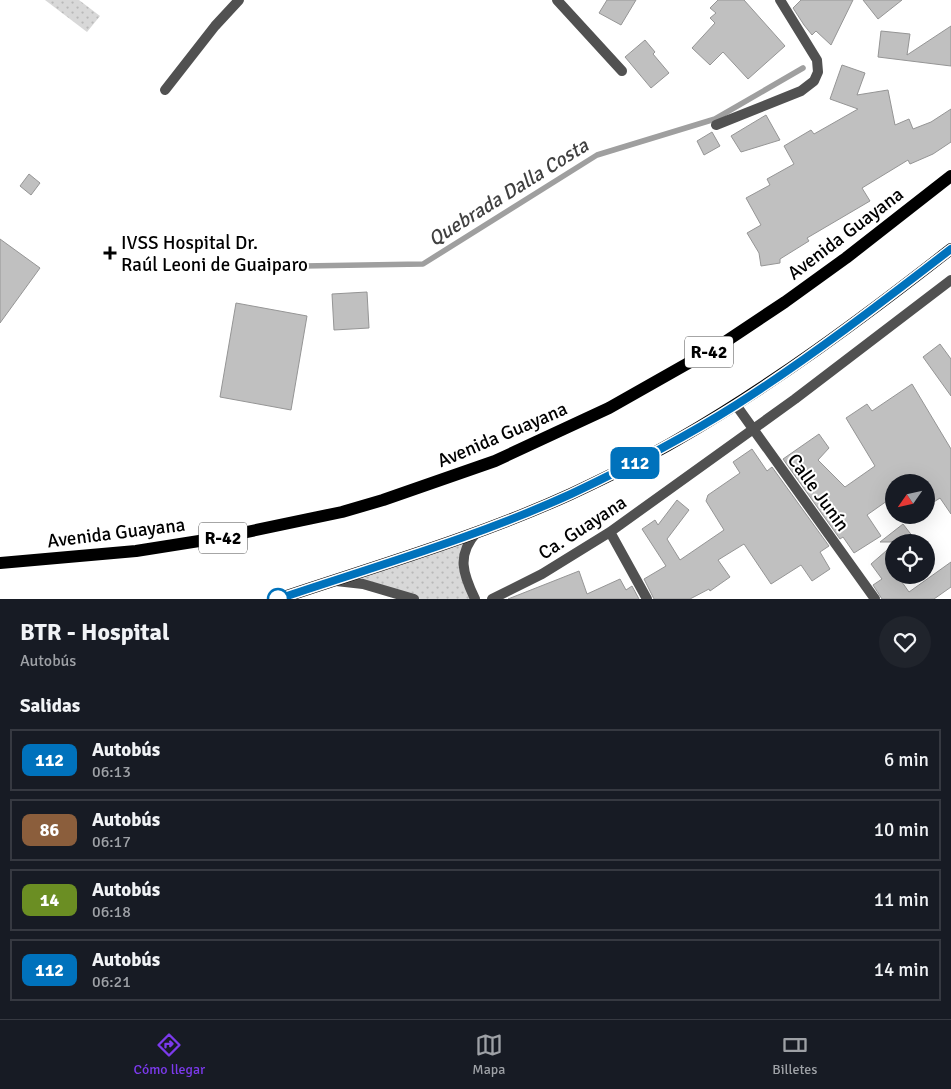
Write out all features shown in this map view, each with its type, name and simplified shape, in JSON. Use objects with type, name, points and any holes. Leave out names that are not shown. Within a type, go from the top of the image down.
[{"type":"main road","name":"Avenida Guayana","points":[[0,563],[136,551],[218,538],[342,512],[495,461],[609,408],[722,344],[831,269],[951,176]]},
{"type":"main road","points":[[278,599],[476,532],[553,502],[675,442],[736,405],[868,313],[951,249]]},
{"type":"street","points":[[165,90],[215,26],[239,0]]},
{"type":"street","points":[[557,0],[622,71]]},
{"type":"street","points":[[716,125],[801,90],[814,81],[818,72],[817,60],[780,0]]},
{"type":"street","name":"Ca. Guayana","points":[[492,599],[542,574],[610,532],[753,430],[951,280]]},
{"type":"street","name":"Calle Junín","points":[[736,405],[875,599]]},
{"type":"street","points":[[475,599],[463,567],[466,547],[476,532]]},
{"type":"street","points":[[610,532],[647,599]]},
{"type":"street","points":[[332,580],[363,584],[414,599]]},
{"type":"shaded area","points":[[45,0],[79,0],[100,16],[87,32]]},
{"type":"shaded area","points":[[477,532],[464,556],[475,599],[402,599],[332,581]]},
{"type":"building","points":[[607,0],[636,0],[621,25],[599,13]]},
{"type":"building","points":[[718,0],[744,0],[785,46],[748,79],[723,52],[710,65],[692,48],[715,23],[710,18],[716,13],[710,8]]},
{"type":"building","points":[[801,0],[853,0],[831,45],[816,31],[812,35],[804,25],[793,8]]},
{"type":"building","points":[[863,0],[902,0],[878,19]]},
{"type":"building","points":[[951,26],[951,66],[878,57],[881,31],[910,34],[907,55]]},
{"type":"building","points":[[645,40],[655,52],[653,54],[669,73],[651,88],[625,57]]},
{"type":"building","points":[[842,65],[865,73],[857,95],[888,90],[895,125],[909,119],[913,129],[931,122],[951,109],[951,142],[933,154],[910,164],[908,160],[862,188],[870,201],[807,238],[809,241],[780,259],[780,263],[761,266],[759,253],[747,233],[761,225],[746,198],[770,185],[767,179],[794,164],[784,146],[811,130],[814,134],[858,109],[830,99]]},
{"type":"building","points":[[766,115],[780,140],[741,152],[731,136]]},
{"type":"building","points":[[712,132],[720,146],[704,155],[697,141]]},
{"type":"building","points":[[29,174],[40,183],[31,195],[20,186]]},
{"type":"building","points":[[0,239],[40,268],[0,323]]},
{"type":"building","points":[[367,292],[369,328],[334,330],[332,294]]},
{"type":"building","points":[[236,303],[307,316],[291,410],[220,397]]},
{"type":"building","points":[[940,344],[951,359],[951,396],[923,357]]},
{"type":"building","points":[[912,384],[951,449],[951,514],[940,498],[935,501],[935,474],[885,474],[885,502],[867,515],[881,536],[854,553],[843,537],[840,539],[783,459],[819,434],[829,448],[818,460],[845,487],[875,466],[846,418],[867,404],[872,411]]},
{"type":"building","points":[[752,449],[767,471],[772,467],[829,546],[820,552],[830,569],[812,581],[801,565],[771,584],[744,544],[718,560],[730,577],[710,591],[709,589],[690,599],[654,599],[644,579],[666,566],[642,529],[655,520],[658,525],[677,500],[689,510],[667,539],[680,560],[724,530],[706,501],[708,495],[740,473],[733,462]]},
{"type":"building","points":[[903,524],[911,534],[890,534]]},
{"type":"building","points":[[885,552],[885,584],[903,584],[909,592],[920,584],[935,584],[935,573],[951,562],[951,587],[934,599],[882,599],[873,585],[882,579],[871,564]]},
{"type":"building","points":[[579,571],[587,594],[620,579],[626,590],[632,586],[639,599],[508,599]]},
{"type":"waterway","name":"Quebrada Dalla Costa","points":[[303,266],[423,264],[597,155],[715,119],[803,68]]},
{"type":"bus line","name":"112","points":[[278,599],[528,512],[570,494],[675,442],[764,387],[876,308],[951,249]]},
{"type":"place","name":"IVSS Hospital Dr. Raúl Leoni de Guaiparo","points":[[110,253]]}]
